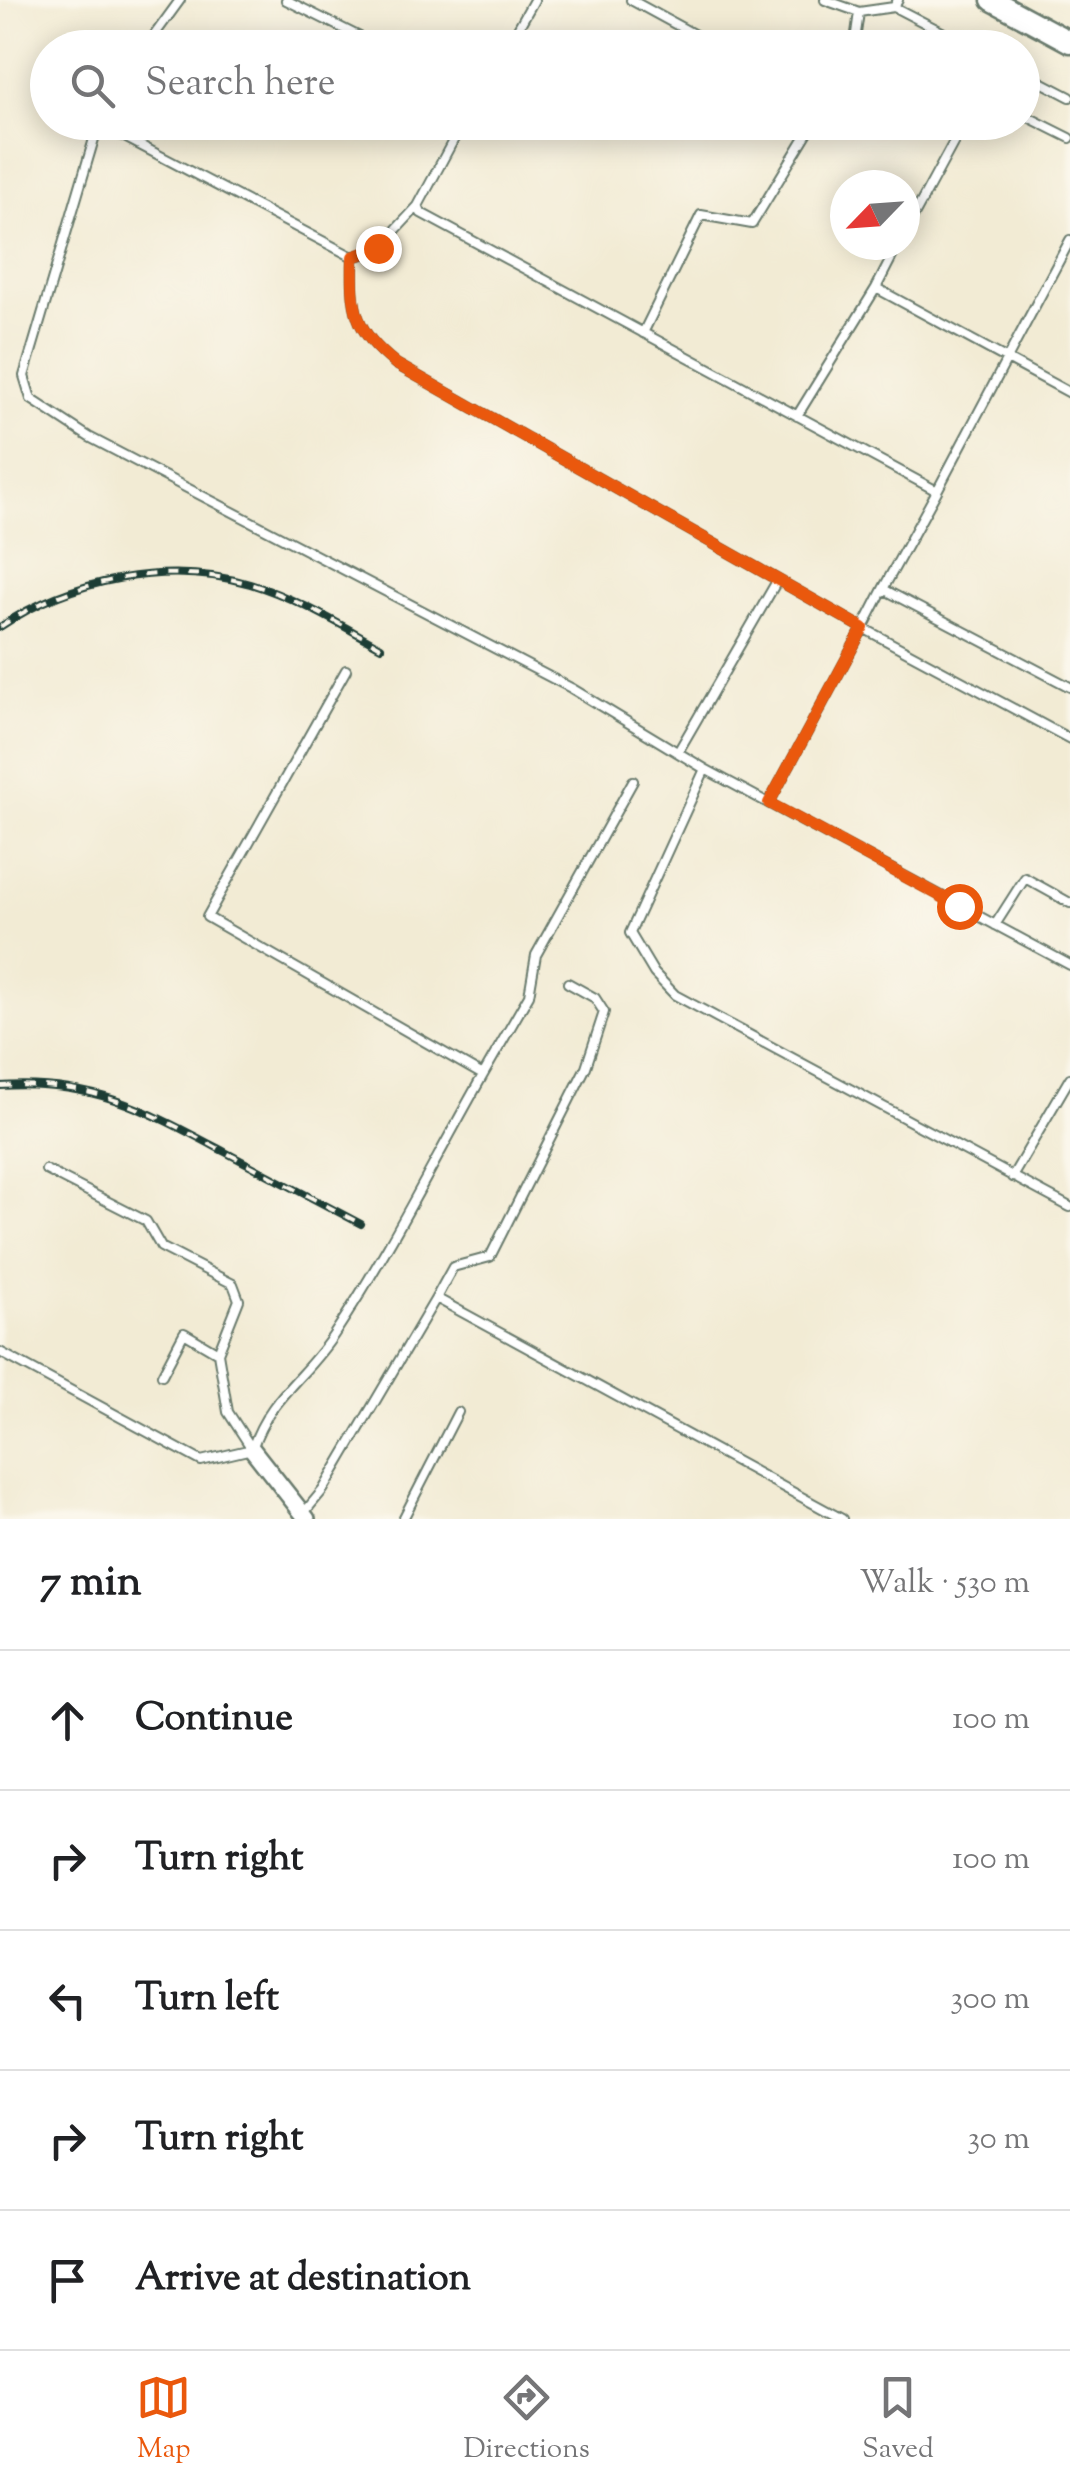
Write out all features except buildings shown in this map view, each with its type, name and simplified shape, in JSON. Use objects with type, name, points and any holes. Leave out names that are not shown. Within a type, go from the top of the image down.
[{"type":"street","points":[[992,0],[1070,42]]},
{"type":"street","points":[[252,1449],[305,1517]]},
{"type":"lane","points":[[158,30],[180,0]]},
{"type":"lane","points":[[286,0],[346,30]]},
{"type":"lane","points":[[516,30],[534,0]]},
{"type":"lane","points":[[631,0],[686,30]]},
{"type":"lane","points":[[824,0],[859,12],[896,3],[942,30]]},
{"type":"lane","points":[[856,30],[859,12]]},
{"type":"lane","points":[[1040,81],[1070,97]]},
{"type":"lane","points":[[1040,123],[1070,138]]},
{"type":"lane","points":[[97,140],[24,376],[31,399],[89,438],[571,688],[706,769],[1070,965]]},
{"type":"lane","points":[[130,140],[353,257],[378,248],[418,206],[453,140]]},
{"type":"lane","points":[[643,333],[701,215],[752,224],[803,140]]},
{"type":"lane","points":[[920,204],[955,140]]},
{"type":"lane","points":[[418,206],[420,214],[438,224],[937,490]]},
{"type":"lane","points":[[769,803],[1070,240]]},
{"type":"lane","points":[[353,257],[356,320],[371,344],[396,364],[776,581],[1070,740]]},
{"type":"lane","points":[[797,416],[890,260]]},
{"type":"lane","points":[[876,288],[1070,392]]},
{"type":"lane","points":[[678,752],[776,581]]},
{"type":"lane","points":[[883,589],[1070,686]]},
{"type":"lane","points":[[346,670],[207,917],[483,1074]]},
{"type":"lane","points":[[706,769],[630,933],[654,973],[674,995],[1070,1207]]},
{"type":"lane","points":[[252,1449],[263,1416],[316,1361],[353,1304],[529,995],[536,954],[633,781]]},
{"type":"lane","points":[[995,925],[1025,878],[1070,903]]},
{"type":"lane","points":[[305,1517],[452,1267],[490,1257],[586,1067],[589,1046],[604,1012],[595,998],[568,983]]},
{"type":"lane","points":[[1012,1176],[1070,1078]]},
{"type":"lane","points":[[46,1170],[146,1221],[161,1247],[232,1284],[239,1300],[218,1352],[228,1412],[252,1449]]},
{"type":"lane","points":[[436,1298],[842,1519]]},
{"type":"lane","points":[[162,1375],[184,1333],[218,1352]]},
{"type":"lane","points":[[0,1352],[201,1461],[252,1449]]},
{"type":"lane","points":[[403,1519],[458,1412]]},
{"type":"railway","points":[[0,627],[27,610],[88,586],[120,578],[186,574],[219,577],[267,590],[381,647]]},
{"type":"railway","points":[[0,1086],[63,1088],[118,1101],[170,1123],[361,1224]]},
{"type":"route","points":[[378,248],[353,257],[352,302],[356,320],[371,344],[396,364],[863,628],[769,803],[959,906]]}]
